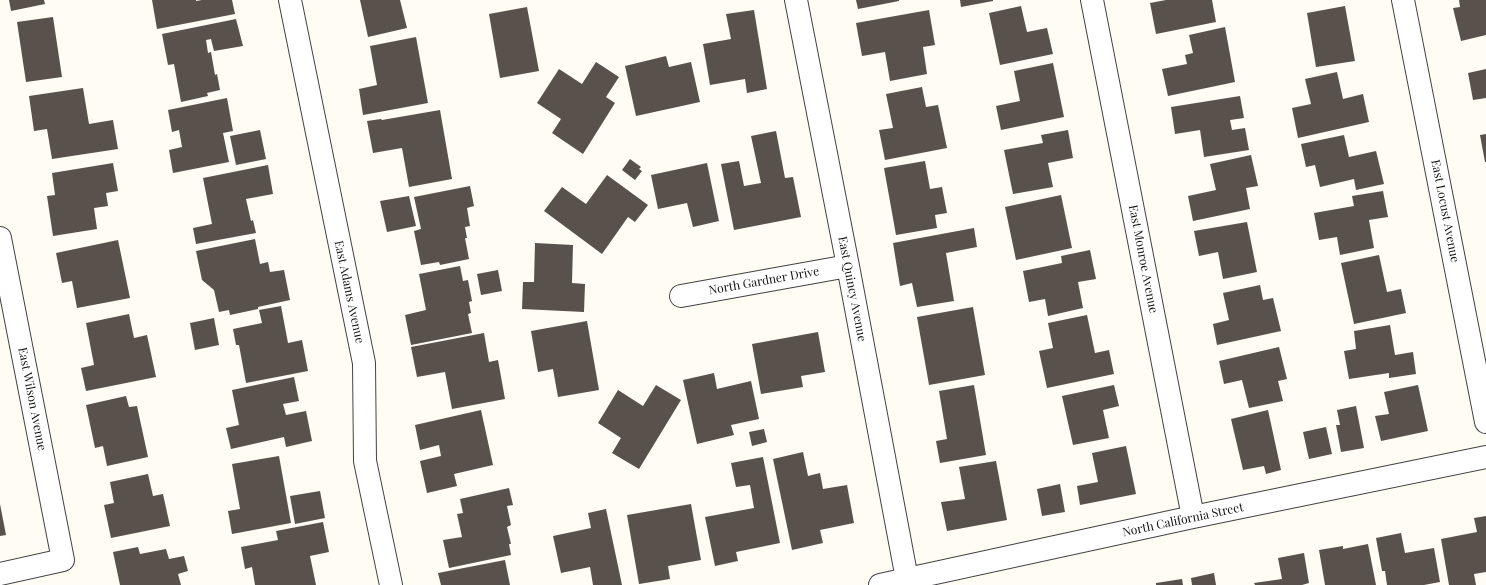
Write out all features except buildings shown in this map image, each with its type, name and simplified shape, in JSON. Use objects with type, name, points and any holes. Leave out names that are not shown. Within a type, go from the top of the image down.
[{"type":"street","name":"East Adams Avenue","points":[[290,0],[364,363],[365,461],[391,585]]},
{"type":"street","name":"East Quincy Avenue","points":[[796,0],[907,579]]},
{"type":"street","name":"East Monroe Avenue","points":[[1092,0],[1193,517]]},
{"type":"street","name":"East Locust Avenue","points":[[1404,0],[1486,422]]},
{"type":"street","name":"East Wilson Avenue","points":[[0,238],[63,560],[0,574]]},
{"type":"street","name":"North Gardner Drive","points":[[681,296],[848,266]]},
{"type":"street","name":"North California Street","points":[[880,585],[1193,517],[1486,456]]}]
